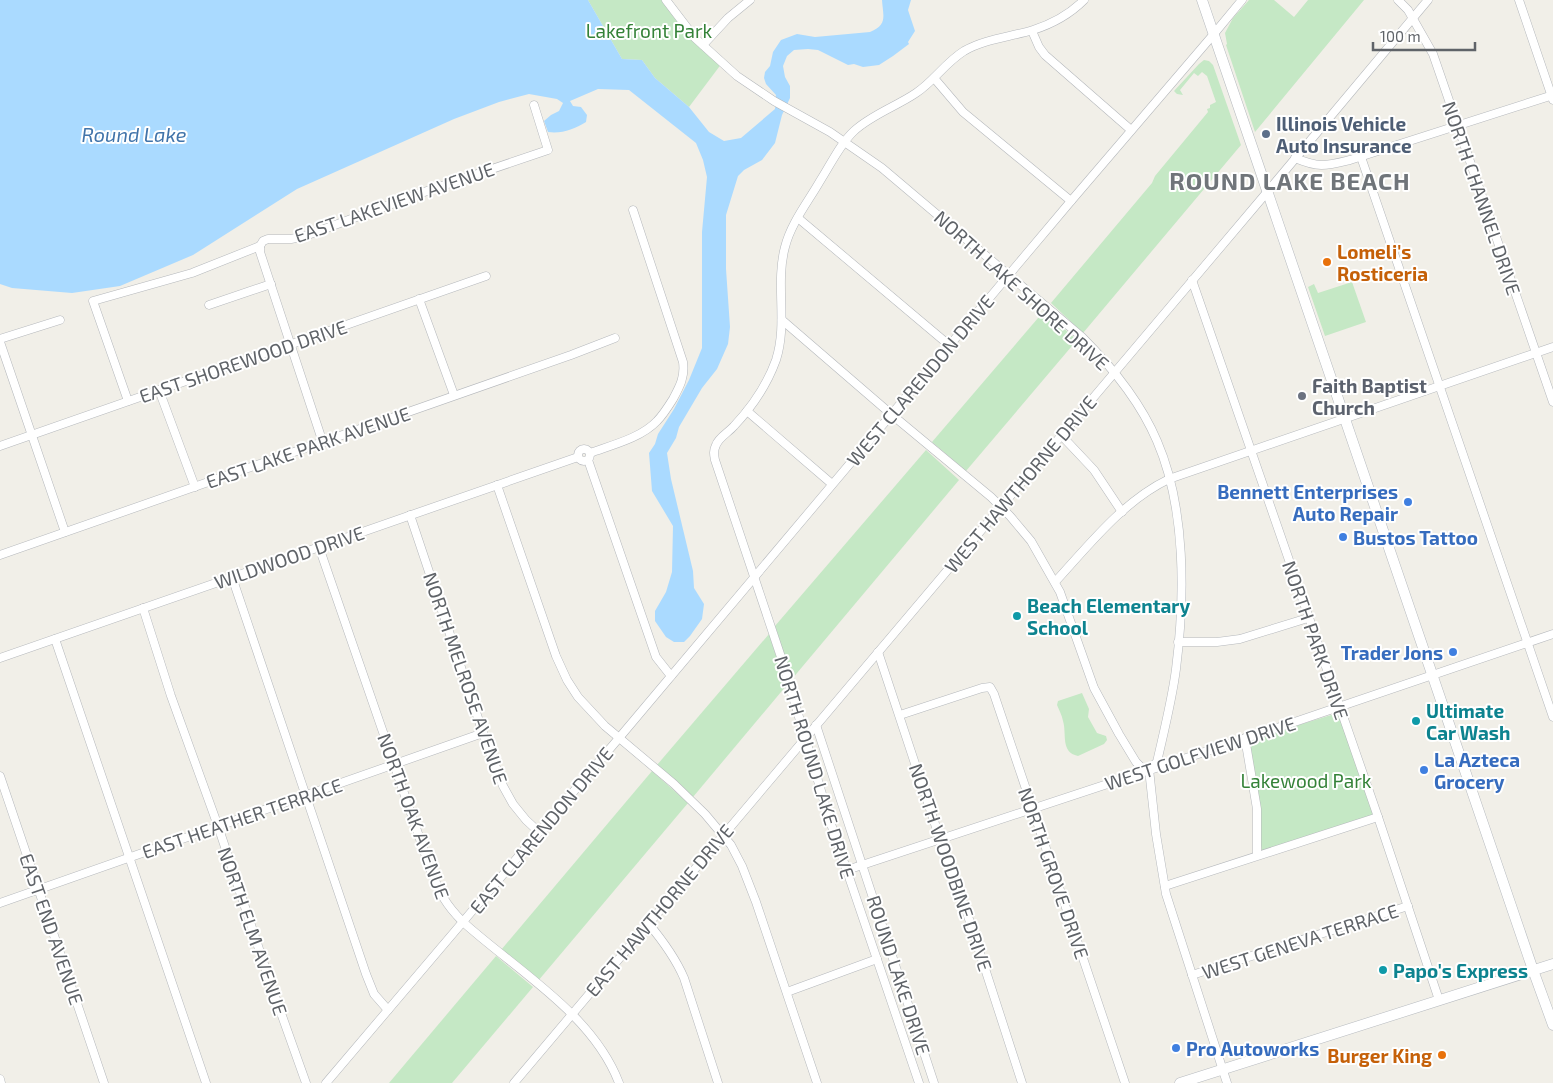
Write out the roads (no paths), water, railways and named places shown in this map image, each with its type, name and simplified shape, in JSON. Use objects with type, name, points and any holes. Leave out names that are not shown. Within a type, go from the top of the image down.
[{"type":"main road","points":[[1202,0],[1553,1025]]},
{"type":"main road","points":[[1180,1083],[1553,964]]},
{"type":"street","name":"NORTH LAKE SHORE DRIVE","points":[[666,0],[703,46],[737,76],[774,101],[845,141],[882,168],[1009,274],[1082,337],[1103,358],[1115,372],[1138,407],[1164,457],[1178,526],[1181,559],[1181,596],[1176,670],[1157,762],[1149,769]]},
{"type":"street","points":[[703,46],[728,18],[750,0]]},
{"type":"street","points":[[832,484],[747,411],[758,398],[777,357],[782,334],[782,265],[790,232],[845,141],[855,130],[916,93],[934,78],[942,68],[965,51],[978,45],[1049,24],[1068,14],[1084,0]]},
{"type":"street","name":"WEST CLARENDON DRIVE","points":[[754,577],[1242,0]]},
{"type":"street","name":"NORTH CHANNEL DRIVE","points":[[1398,0],[1408,10],[1432,54],[1553,402]]},
{"type":"street","name":"WEST HAWTHORNE DRIVE","points":[[805,738],[1428,0]]},
{"type":"street","points":[[1295,158],[1313,165],[1329,165],[1361,157],[1552,97],[1519,0]]},
{"type":"street","points":[[1032,30],[1039,47],[1045,55],[1131,130]]},
{"type":"street","points":[[934,78],[963,112],[1071,201]]},
{"type":"street","name":"EAST LAKEVIEW AVENUE","points":[[128,401],[93,301],[192,273],[260,246],[263,241],[268,239],[291,239],[305,236],[427,191],[548,150],[534,105]]},
{"type":"street","points":[[1361,157],[1553,717]]},
{"type":"street","name":"WILDWOOD DRIVE","points":[[0,658],[578,457],[578,452],[582,449],[587,450],[589,457],[646,430],[664,413],[682,382],[685,373],[633,210]]},
{"type":"street","points":[[798,218],[949,345]]},
{"type":"street","points":[[260,246],[260,252],[323,443]]},
{"type":"street","name":"EAST SHOREWOOD DRIVE","points":[[0,446],[486,276]]},
{"type":"street","name":"NORTH PARK DRIVE","points":[[1192,280],[1378,817],[1439,1000]]},
{"type":"street","points":[[209,305],[271,284]]},
{"type":"street","points":[[419,299],[454,396]]},
{"type":"street","points":[[60,320],[0,341],[65,532]]},
{"type":"street","points":[[782,320],[1001,507],[1031,541],[1055,582],[1069,615],[1094,688],[1118,734],[1136,762],[1141,767],[1149,769],[1156,834],[1165,886],[1227,1083]]},
{"type":"street","name":"EAST LAKE PARK AVENUE","points":[[0,555],[323,443],[615,338]]},
{"type":"street","points":[[1055,582],[1122,512],[1146,492],[1169,478],[1553,347]]},
{"type":"street","points":[[160,390],[195,487]]},
{"type":"street","name":"NORTH ROUND LAKE DRIVE","points":[[747,411],[718,440],[714,449],[715,460],[782,660],[847,870],[919,1083]]},
{"type":"street","points":[[1061,435],[1094,470],[1122,512]]},
{"type":"street","points":[[589,457],[656,657],[671,676]]},
{"type":"street","points":[[497,485],[556,656],[567,680],[578,697],[605,726],[674,784],[705,814],[731,845],[742,866],[756,902],[817,1083]]},
{"type":"street","name":"NORTH MELROSE AVENUE","points":[[410,515],[483,733],[503,786],[513,804],[539,832]]},
{"type":"street","name":"NORTH OAK AVENUE","points":[[319,547],[440,893],[449,908],[463,922],[571,1014],[599,1046],[615,1072],[619,1083]]},
{"type":"street","points":[[232,577],[366,974],[374,994],[388,1010]]},
{"type":"street","name":"EAST CLARENDON DRIVE","points":[[326,1083],[754,577]]},
{"type":"street","name":"NORTH ELM AVENUE","points":[[143,608],[171,696],[218,826],[306,1083]]},
{"type":"street","points":[[1178,642],[1217,642],[1240,638],[1308,618]]},
{"type":"street","name":"WEST GOLFVIEW DRIVE","points":[[847,870],[1553,634]]},
{"type":"street","points":[[55,639],[206,1083]]},
{"type":"street","name":"NORTH WOODBINE DRIVE","points":[[878,652],[940,839],[968,916],[1022,1083]]},
{"type":"street","name":"NORTH GROVE DRIVE","points":[[900,715],[990,687],[994,694],[1125,1083]]},
{"type":"street","name":"ROUND LAKE DRIVE","points":[[816,725],[934,1083]]},
{"type":"street","name":"EAST HEATHER TERRACE","points":[[0,903],[483,733]]},
{"type":"street","name":"EAST HAWTHORNE DRIVE","points":[[514,1083],[805,738]]},
{"type":"street","points":[[1245,738],[1256,809],[1257,855]]},
{"type":"street","name":"EAST END AVENUE","points":[[0,776],[104,1083]]},
{"type":"street","points":[[1165,886],[1378,817]]},
{"type":"street","name":"WEST GENEVA TERRACE","points":[[1192,975],[1408,906]]},
{"type":"street","points":[[648,923],[665,944],[684,978],[718,1083]]},
{"type":"street","points":[[787,992],[877,959]]},
{"type":"water","name":"Round Lake","points":[[0,0],[588,0],[622,59],[642,60],[655,78],[689,107],[709,132],[724,141],[741,138],[775,109],[776,95],[766,84],[764,78],[765,72],[770,66],[773,52],[781,40],[797,34],[815,37],[870,32],[882,23],[882,0],[911,0],[908,10],[915,31],[908,42],[909,44],[879,65],[863,67],[854,64],[848,65],[818,50],[808,49],[794,50],[787,56],[783,66],[785,77],[790,86],[790,98],[782,115],[775,143],[762,160],[744,170],[738,176],[726,215],[726,269],[730,327],[728,344],[717,369],[702,388],[679,427],[676,438],[667,453],[671,479],[693,571],[694,588],[704,604],[702,619],[690,636],[684,642],[674,642],[666,637],[655,621],[655,611],[666,592],[672,572],[673,526],[652,491],[649,453],[689,380],[702,348],[702,232],[707,177],[696,143],[629,90],[598,89],[570,101],[573,106],[581,107],[587,115],[586,122],[563,132],[548,132],[544,121],[559,111],[563,103],[557,99],[529,94],[499,102],[454,119],[297,189],[193,255],[120,286],[72,293],[12,288],[0,284]]},
{"type":"place","name":"Illinois Vehicle Auto Insurance","points":[[1266,134]]},
{"type":"place","name":"Lomeli's Rosticeria","points":[[1327,262]]},
{"type":"place","name":"Faith Baptist Church","points":[[1302,396]]},
{"type":"place","name":"Bennett Enterprises Auto Repair","points":[[1408,502]]},
{"type":"place","name":"Bustos Tattoo","points":[[1343,537]]},
{"type":"place","name":"Beach Elementary School","points":[[1017,616]]},
{"type":"place","name":"Trader Jons","points":[[1453,652]]},
{"type":"place","name":"Ultimate Car Wash","points":[[1416,721]]},
{"type":"place","name":"La Azteca Grocery","points":[[1424,770]]},
{"type":"place","name":"Papo's Express","points":[[1383,970]]},
{"type":"place","name":"Pro Autoworks","points":[[1176,1048]]},
{"type":"place","name":"Burger King","points":[[1442,1055]]},
{"type":"district","name":"ROUND LAKE BEACH","points":[[1290,180]]},
{"type":"park label","name":"Lakefront Park","points":[[649,30]]},
{"type":"park label","name":"Lakewood Park","points":[[1306,780]]}]
